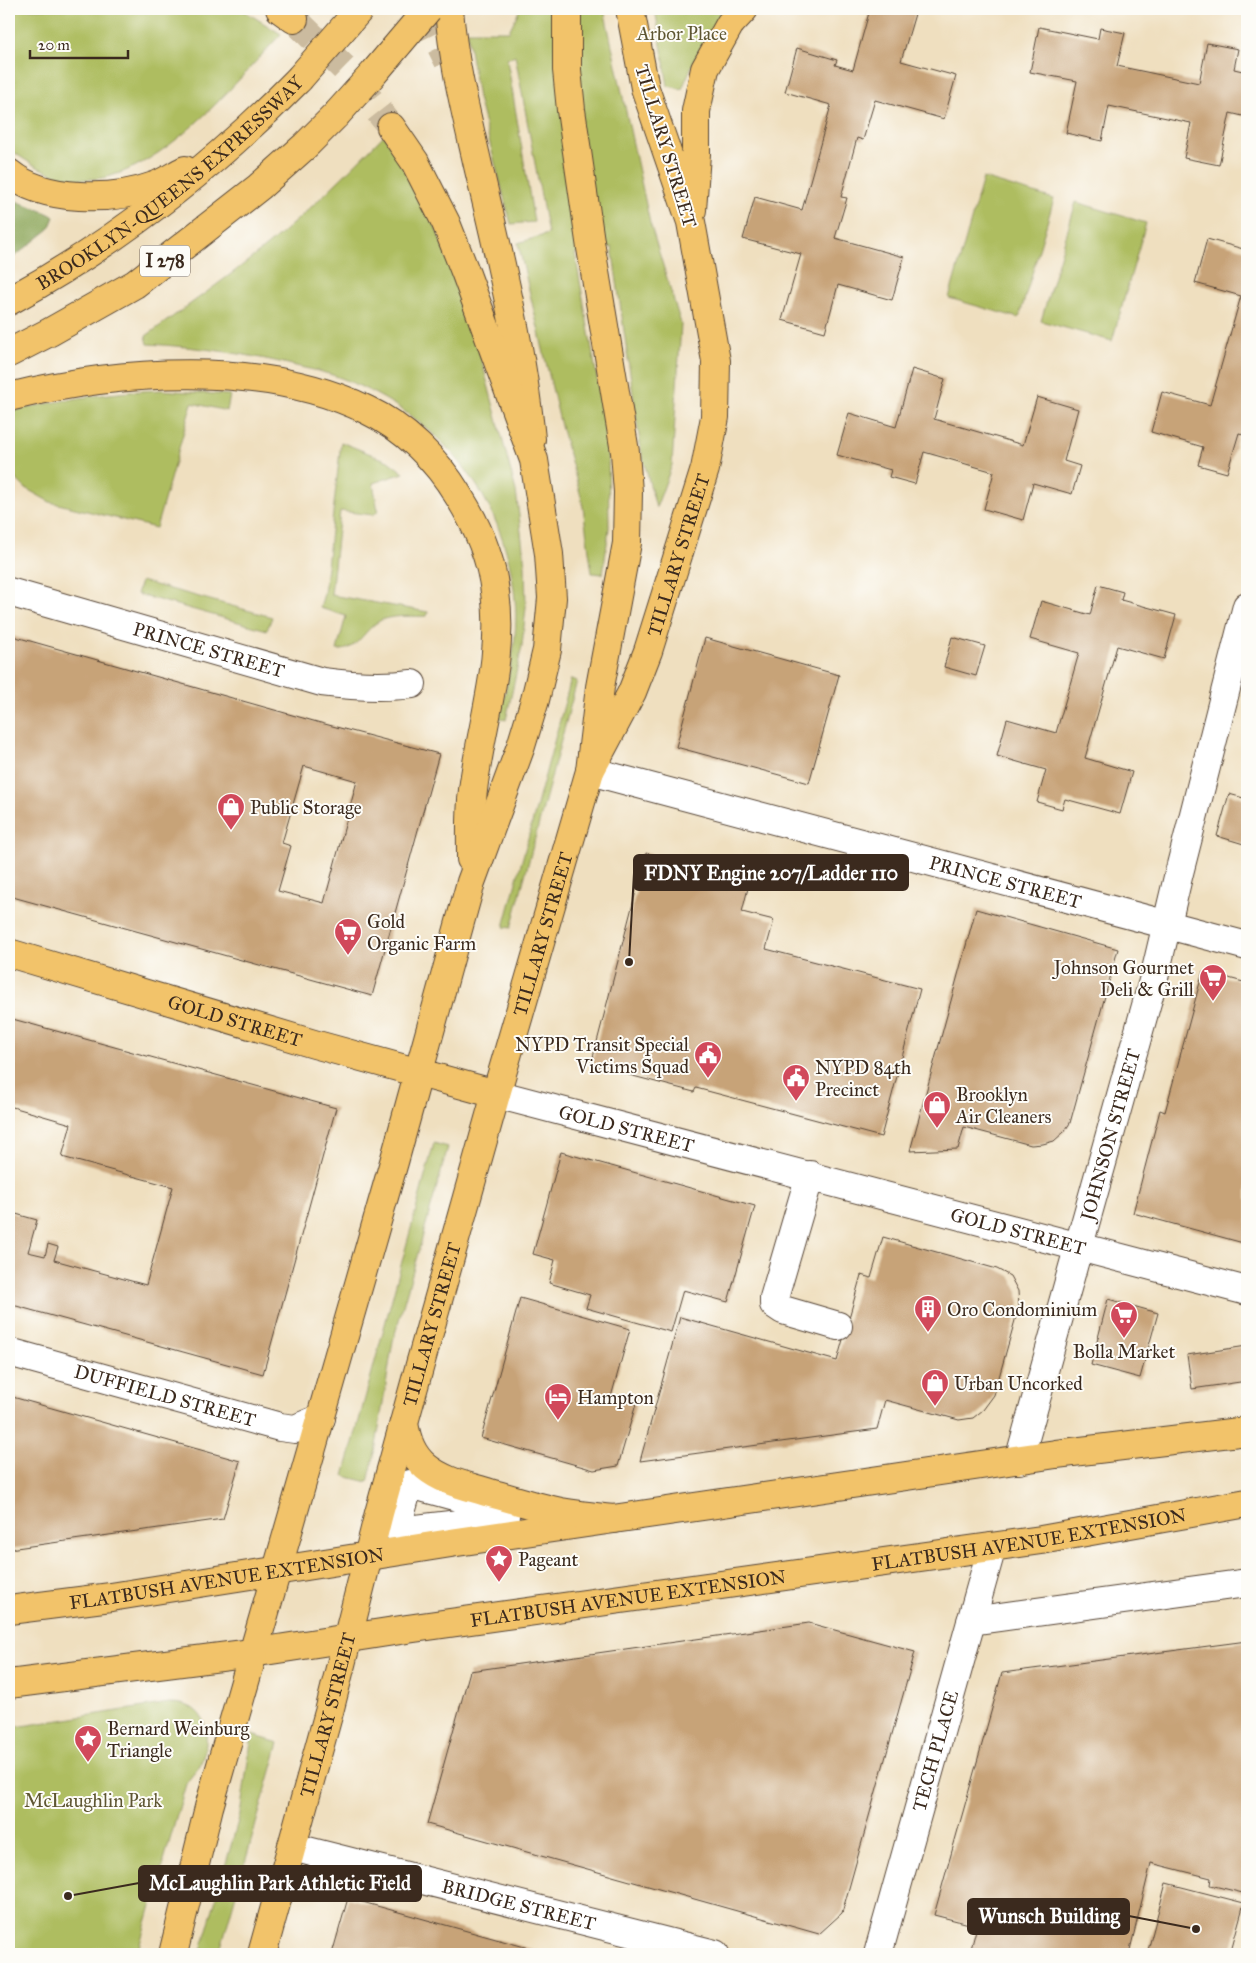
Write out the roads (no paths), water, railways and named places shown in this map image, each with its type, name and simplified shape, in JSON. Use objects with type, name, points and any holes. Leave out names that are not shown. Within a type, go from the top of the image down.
[{"type":"main road","name":"BROOKLYN-QUEENS EXPRESSWAY","points":[[9,301],[111,240],[169,197],[227,149],[299,78],[360,9]]},
{"type":"main road","name":"I 278","points":[[9,353],[135,284],[259,186],[305,146],[336,114],[374,74],[428,9]]},
{"type":"main road","points":[[173,1954],[209,1807],[321,1418],[470,882],[521,746],[547,650],[552,598],[527,395],[516,329],[462,97],[449,9]]},
{"type":"main road","points":[[567,9],[567,70],[591,248],[625,452],[628,492],[627,543],[600,687],[590,771]]},
{"type":"main road","name":"TILLARY STREET","points":[[262,1954],[348,1639],[404,1423],[496,1094],[590,771],[632,692],[648,651],[706,469],[715,417],[716,361],[691,222],[645,88],[630,9]]},
{"type":"main road","points":[[691,222],[696,154],[696,111],[705,69],[730,24],[744,9]]},
{"type":"main road","points":[[448,61],[462,97]]},
{"type":"main road","points":[[391,127],[415,162],[446,223],[534,460]]},
{"type":"main road","points":[[9,173],[16,179],[43,190],[77,196],[112,196],[154,186],[227,149]]},
{"type":"main road","points":[[9,397],[46,388],[146,376],[225,376],[262,379],[318,391],[369,410],[398,430],[431,459],[448,479],[477,528],[488,557],[495,591],[498,627],[494,672],[473,790],[470,882]]},
{"type":"main road","name":"GOLD STREET","points":[[9,953],[314,1044],[496,1094]]},
{"type":"main road","points":[[404,1423],[407,1440],[414,1454],[424,1466],[437,1476],[542,1508],[614,1519]]},
{"type":"main road","name":"FLATBUSH AVENUE EXTENSION","points":[[9,1610],[111,1597],[614,1519],[1019,1460],[1247,1431]]},
{"type":"main road","name":"FLATBUSH AVENUE EXTENSION","points":[[9,1684],[252,1653],[407,1629],[1041,1540],[1247,1503]]},
{"type":"street","name":"PRINCE STREET","points":[[9,592],[322,682],[363,687],[388,687],[412,684]]},
{"type":"street","name":"JOHNSON STREET","points":[[1019,1460],[1156,970],[1247,606]]},
{"type":"street","name":"PRINCE STREET","points":[[590,771],[1247,946]]},
{"type":"street","name":"GOLD STREET","points":[[496,1094],[1247,1291]]},
{"type":"street","points":[[810,1175],[774,1298],[774,1304],[782,1310],[838,1326]]},
{"type":"street","name":"DUFFIELD STREET","points":[[9,1352],[280,1427],[295,1429],[321,1418]]},
{"type":"street","name":"TECH PLACE","points":[[878,1954],[992,1546]]},
{"type":"street","points":[[972,1621],[1247,1583]]},
{"type":"street","name":"BRIDGE STREET","points":[[292,1847],[715,1954]]},
{"type":"tunnel","points":[[422,9],[448,61]]},
{"type":"tunnel","points":[[294,19],[348,72],[391,127]]},
{"type":"place","name":"Public Storage","points":[[231,831]]},
{"type":"place","name":"Gold Organic Farm","points":[[348,956]]},
{"type":"place","name":"FDNY Engine 207/Ladder 110","points":[[629,962]]},
{"type":"place","name":"Johnson Gourmet Deli & Grill","points":[[1213,1002]]},
{"type":"place","name":"NYPD Transit Special Victims Squad","points":[[708,1079]]},
{"type":"place","name":"NYPD 84th Precinct","points":[[796,1102]]},
{"type":"place","name":"Brooklyn Air Cleaners","points":[[937,1129]]},
{"type":"place","name":"Oro Condominium","points":[[928,1333]]},
{"type":"place","name":"Bolla Market","points":[[1124,1339]]},
{"type":"place","name":"Urban Uncorked","points":[[935,1407]]},
{"type":"place","name":"Hampton","points":[[558,1421]]},
{"type":"place","name":"Pageant","points":[[499,1583]]},
{"type":"place","name":"Bernard Weinburg Triangle","points":[[88,1763]]},
{"type":"place","name":"McLaughlin Park Athletic Field","points":[[68,1896]]},
{"type":"place","name":"Wunsch Building","points":[[1196,1929]]},
{"type":"park label","name":"Arbor Place","points":[[682,33]]},
{"type":"park label","name":"McLaughlin Park","points":[[93,1800]]}]
